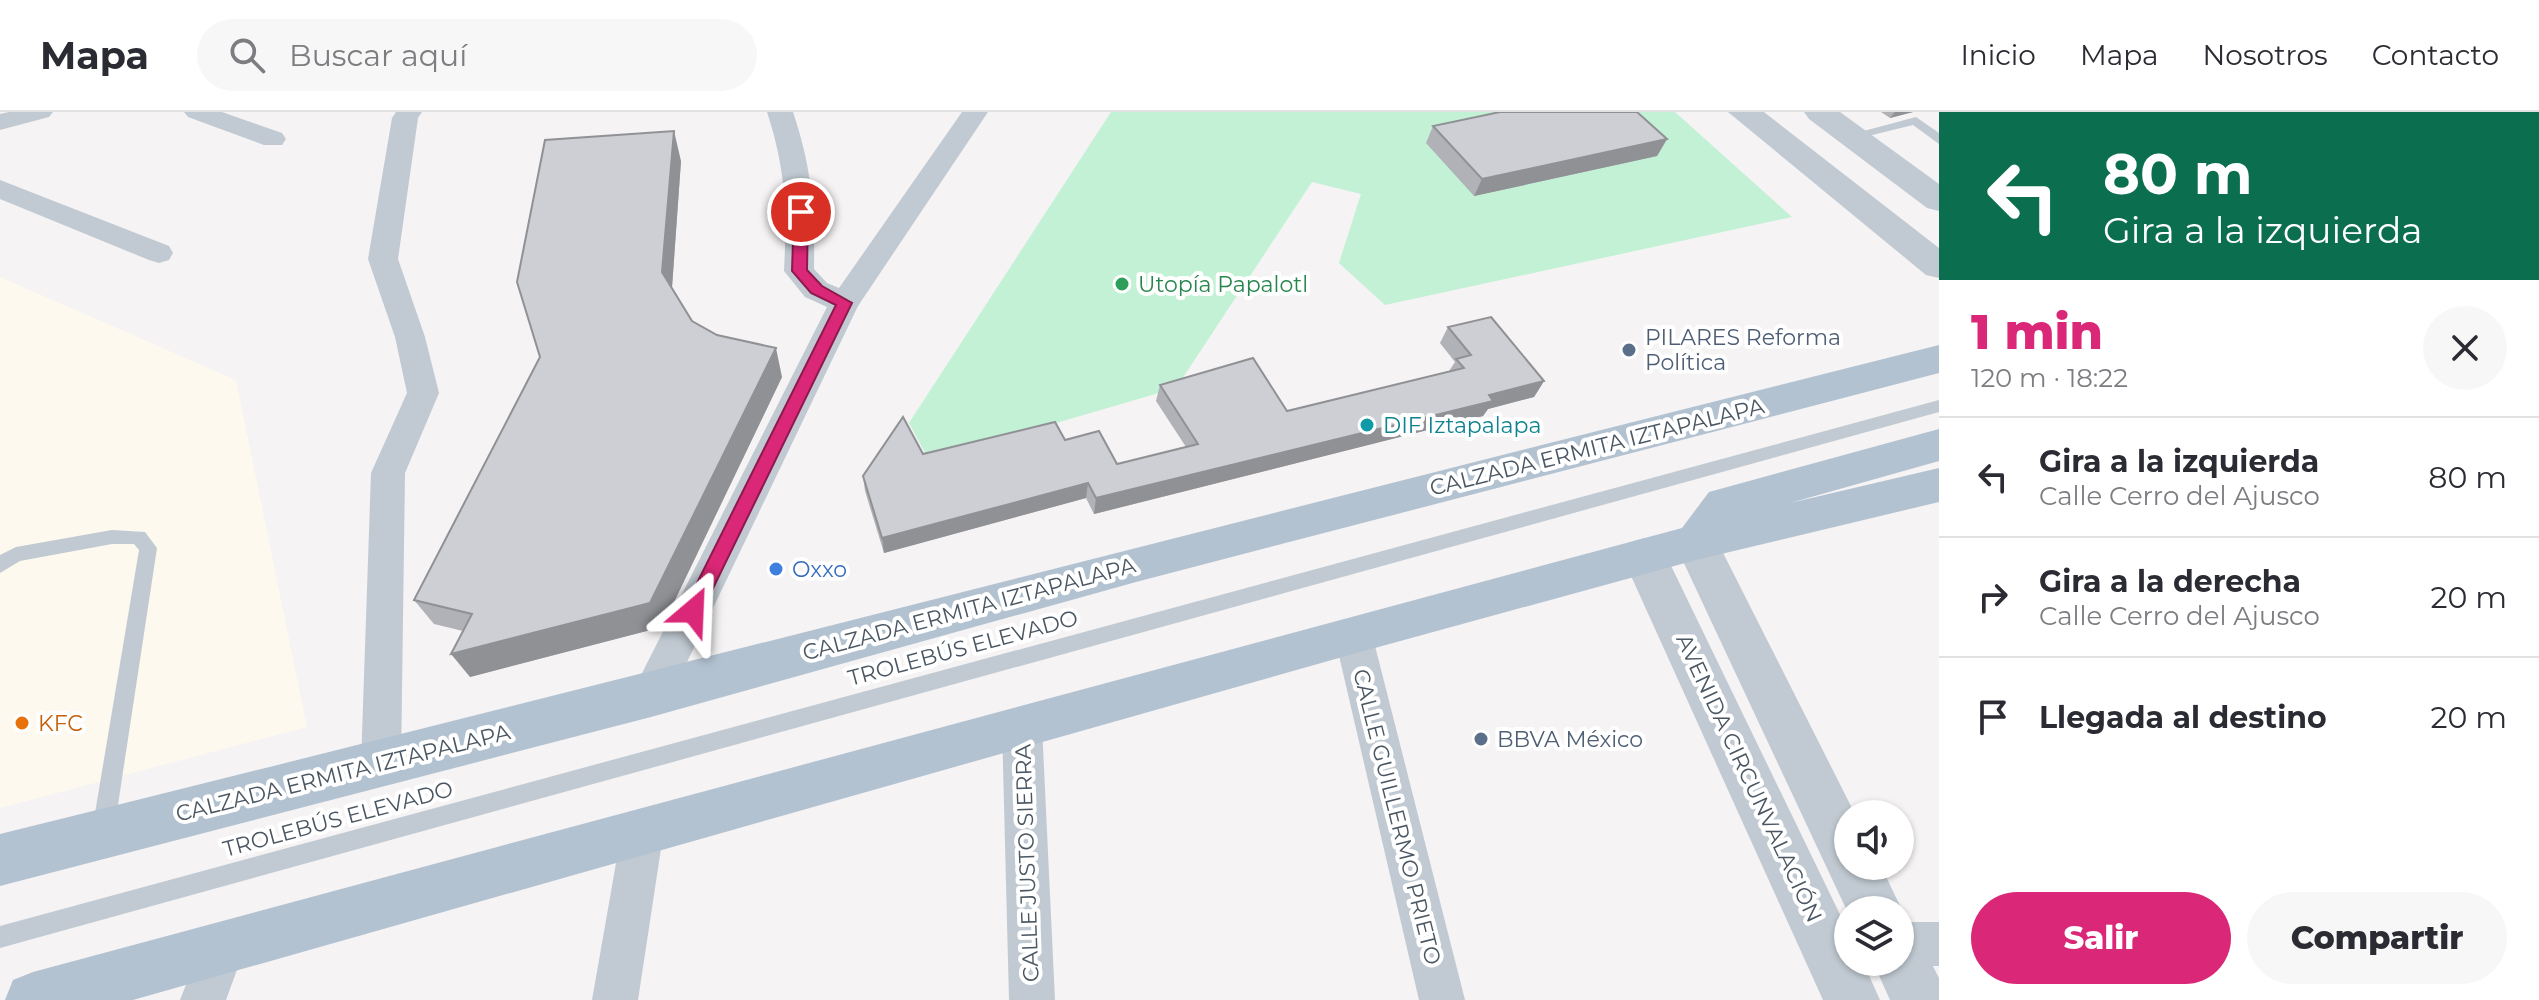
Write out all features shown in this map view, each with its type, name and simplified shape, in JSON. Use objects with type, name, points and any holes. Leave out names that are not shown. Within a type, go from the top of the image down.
[{"type":"main road","name":"CALZADA ERMITA IZTAPALAPA","points":[[0,860],[651,695],[1136,564],[1939,359]]},
{"type":"main road","points":[[1696,542],[1724,504],[1939,445]]},
{"type":"main road","points":[[33,1000],[1353,634],[1696,542],[1939,485]]},
{"type":"street","points":[[0,122],[40,112]]},
{"type":"street","points":[[197,112],[273,139]]},
{"type":"street","points":[[381,764],[388,473],[423,393],[410,337],[383,259],[405,118],[409,112]]},
{"type":"street","points":[[780,112],[794,154],[801,212],[799,271],[816,290],[844,303]]},
{"type":"street","points":[[651,695],[844,303],[975,112]]},
{"type":"street","points":[[1744,112],[1939,266]]},
{"type":"street","points":[[1820,112],[1939,200]]},
{"type":"street","points":[[0,189],[159,253]]},
{"type":"street","points":[[1696,542],[1834,826]]},
{"type":"street","name":"AVENIDA CIRCUNVALACIÓN","points":[[1644,556],[1834,939]]},
{"type":"street","name":"CALLE GUILLERMO PRIETO","points":[[1353,634],[1442,1000]]},
{"type":"street","name":"CALLE JUSTO SIERRA","points":[[1022,726],[1032,1000]]},
{"type":"street","points":[[615,1000],[643,829]]},
{"type":"street","points":[[1914,944],[1939,944]]},
{"type":"street","points":[[203,1000],[224,945]]},
{"type":"street","name":"AVENIDA CIRCUNVALACIÓN","points":[[1846,976],[1852,1000]]},
{"type":"street","points":[[1908,976],[1920,1000]]},
{"type":"lane","points":[[1852,136],[1916,121],[1939,140]]},
{"type":"lane","name":"TROLEBÚS ELEVADO","points":[[0,937],[1939,406]]},
{"type":"lane","points":[[0,565],[16,554],[112,537],[139,537],[148,548],[103,834]]},
{"type":"shaded area","points":[[0,277],[236,380],[307,727],[0,808]]},
{"type":"green space","name":"Utopía Papalotl","points":[[1111,112],[1675,112],[1792,217],[1385,305],[1339,263],[1361,194],[1312,182],[1176,388],[929,460],[909,423]]},
{"type":"building","points":[[1500,112],[1637,112],[1667,139],[1482,179],[1433,126]]},
{"type":"building","points":[[674,131],[662,272],[692,321],[717,335],[776,348],[650,603],[451,654],[472,614],[414,600],[540,357],[517,282],[545,140]]},
{"type":"building","points":[[1491,317],[1544,381],[1489,395],[1493,401],[1096,498],[1088,483],[882,538],[863,476],[903,417],[923,454],[1055,422],[1065,440],[1099,431],[1117,464],[1198,444],[1160,385],[1253,358],[1287,411],[1464,368],[1456,359],[1471,355],[1448,327]]},
{"type":"place","name":"Utopía Papalotl","points":[[1122,284]]},
{"type":"place","name":"PILARES Reforma Política","points":[[1629,350]]},
{"type":"place","name":"DIF Iztapalapa","points":[[1367,425]]},
{"type":"place","name":"Oxxo","points":[[776,569]]},
{"type":"place","name":"KFC","points":[[22,723]]},
{"type":"place","name":"BBVA México","points":[[1481,739]]},
{"type":"route","points":[[693,611],[844,303],[816,290],[799,271],[801,212]]}]
